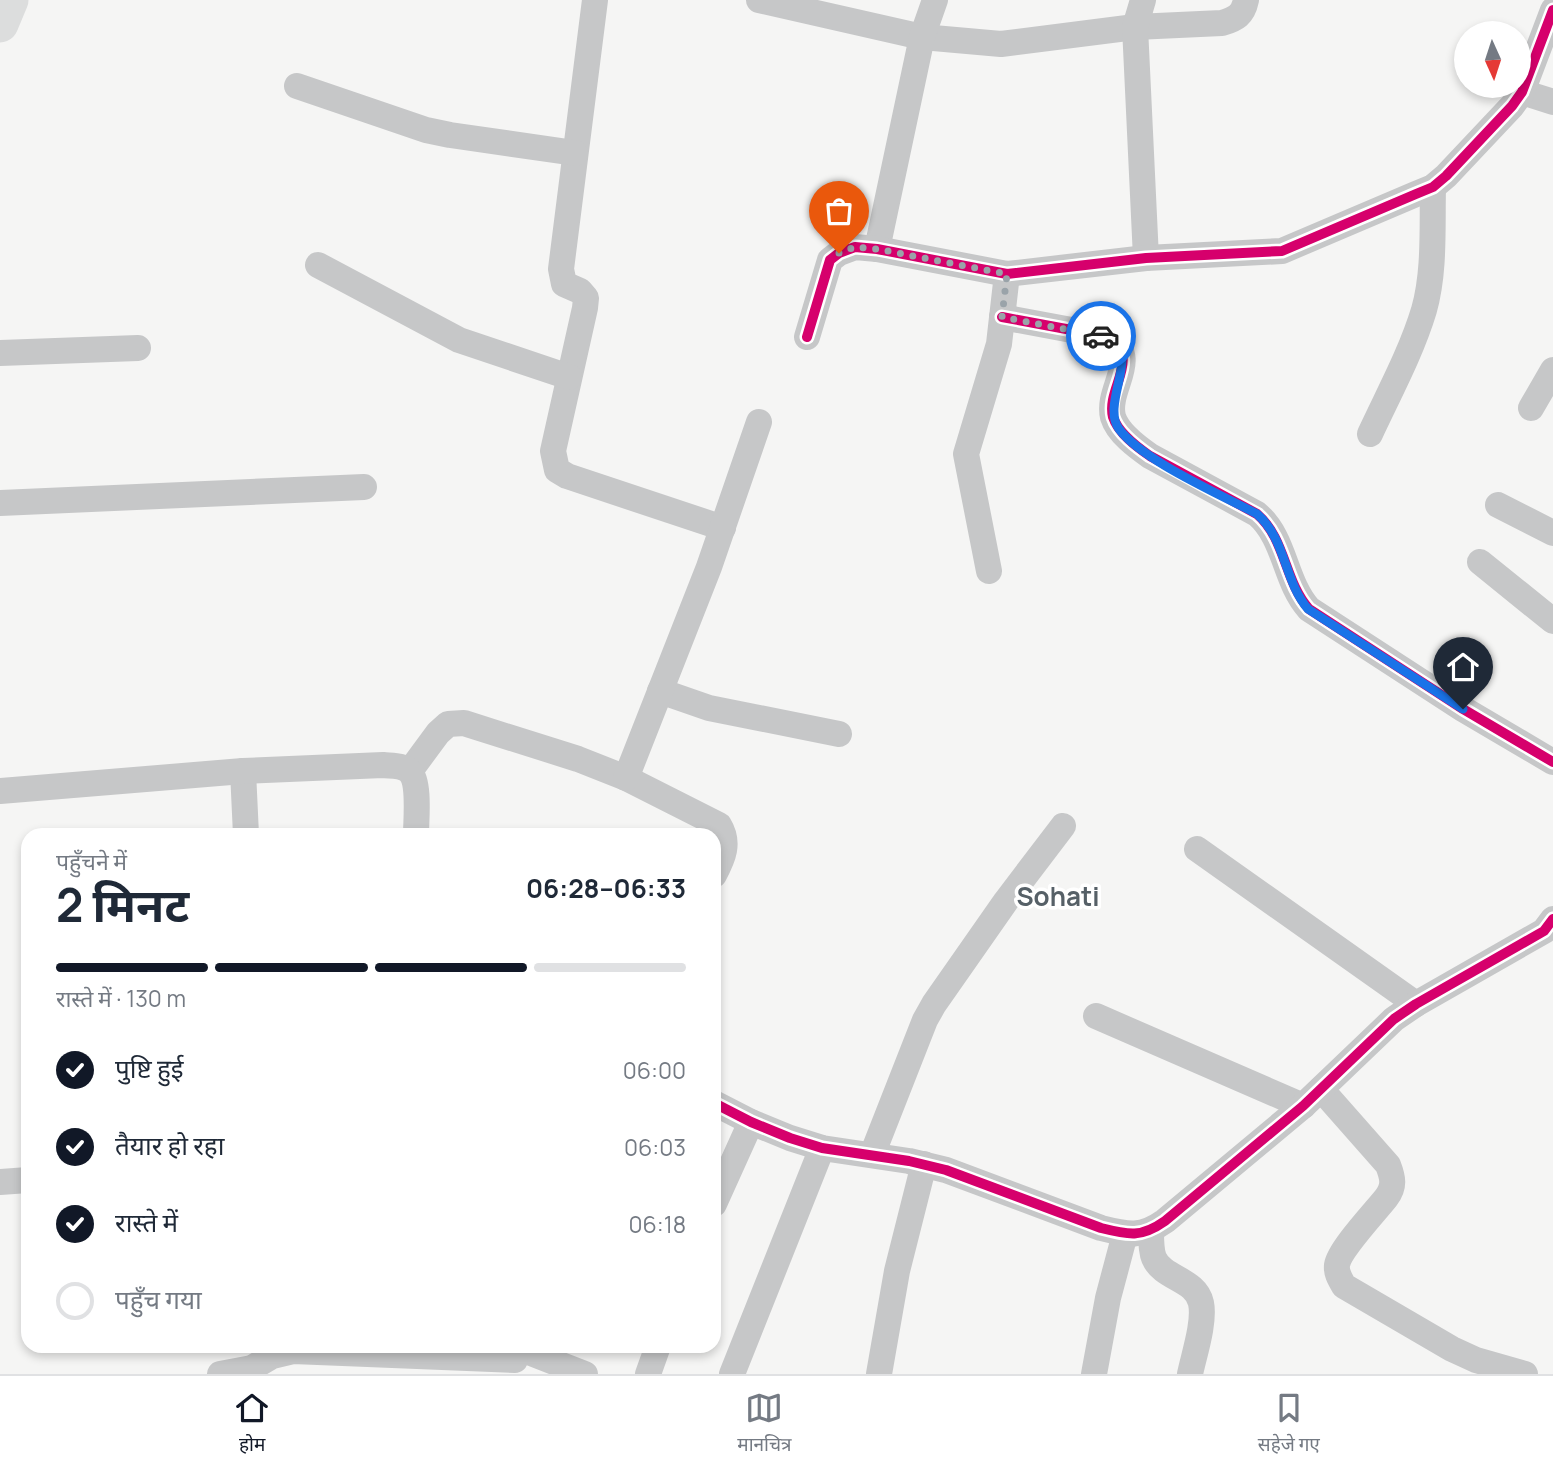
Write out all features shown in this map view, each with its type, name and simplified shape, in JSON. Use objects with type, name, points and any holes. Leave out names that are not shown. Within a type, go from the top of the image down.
[{"type":"main road","points":[[0,24],[10,0]]},
{"type":"street","points":[[595,0],[561,277],[564,284],[580,291],[586,298],[553,451],[554,462],[557,470],[567,476],[723,528]]},
{"type":"street","points":[[759,0],[922,37],[1001,44],[1135,27],[1222,23],[1236,19],[1244,9],[1246,0]]},
{"type":"street","points":[[877,249],[922,37],[935,0]]},
{"type":"street","points":[[1143,0],[1135,27],[1146,258]]},
{"type":"street","points":[[1531,68],[1553,10]]},
{"type":"street","points":[[297,86],[426,130],[575,153]]},
{"type":"street","points":[[1531,95],[1553,102]]},
{"type":"street","points":[[807,337],[831,260],[839,253],[855,247],[1007,274],[1146,258],[1282,251],[1433,187],[1518,98]]},
{"type":"street","points":[[1370,433],[1412,345],[1424,308],[1430,275],[1433,187]]},
{"type":"street","points":[[318,265],[458,340],[569,377]]},
{"type":"street","points":[[989,571],[967,467],[967,454],[999,344],[1007,274]]},
{"type":"street","points":[[1002,317],[1109,337],[1119,344],[1123,356],[1113,416],[1118,428],[1138,448],[1257,514],[1268,523],[1294,589],[1308,609],[1463,709],[1553,762]]},
{"type":"street","points":[[0,353],[138,348]]},
{"type":"street","points":[[1531,408],[1553,370]]},
{"type":"street","points":[[626,778],[723,528],[759,422]]},
{"type":"street","points":[[0,503],[363,487]]},
{"type":"street","points":[[1498,505],[1553,533]]},
{"type":"street","points":[[1480,562],[1553,621]]},
{"type":"street","points":[[660,691],[709,708],[839,734]]},
{"type":"street","points":[[410,771],[438,733],[448,724],[464,723],[578,759],[626,778],[721,828]]},
{"type":"street","points":[[0,791],[243,771],[383,765],[410,771],[415,780],[416,828]]},
{"type":"street","points":[[243,771],[246,828]]},
{"type":"street","points":[[872,1155],[925,1020],[934,1004],[1006,901],[1063,826]]},
{"type":"street","points":[[721,829],[725,846],[721,857]]},
{"type":"street","points":[[1197,849],[1416,1004]]},
{"type":"street","points":[[1094,1374],[1108,1298],[1138,1232],[1312,1097],[1394,1020],[1416,1004],[1550,929]]},
{"type":"street","points":[[1097,1016],[1312,1097],[1388,1165],[1393,1177],[1393,1188],[1342,1253],[1337,1265],[1338,1276],[1344,1286],[1452,1349],[1476,1360],[1525,1374]]},
{"type":"street","points":[[721,1107],[751,1122],[822,1148],[924,1164],[1101,1228],[1138,1232]]},
{"type":"street","points":[[721,1188],[751,1122]]},
{"type":"street","points":[[732,1374],[822,1148]]},
{"type":"street","points":[[879,1374],[897,1272],[924,1164]]},
{"type":"street","points":[[0,1182],[21,1180]]},
{"type":"street","points":[[1138,1232],[1160,1266],[1194,1289],[1201,1300],[1203,1312],[1190,1374]]},
{"type":"street","points":[[220,1374],[252,1367],[281,1353]]},
{"type":"street","points":[[367,1353],[515,1357],[585,1374]]},
{"type":"street","points":[[648,1374],[656,1353]]},
{"type":"cycle path","points":[[807,337],[830,260],[855,247],[1007,274],[1146,258],[1282,251],[1433,187],[1512,106],[1522,92],[1553,10]]},
{"type":"cycle path","points":[[1002,317],[1109,337],[1122,355],[1112,406],[1113,417],[1128,439],[1150,456],[1257,514],[1274,535],[1294,586],[1309,609],[1463,709],[1553,762]]},
{"type":"cycle path","points":[[721,1107],[790,1138],[822,1148],[909,1161],[946,1170],[1101,1228],[1142,1233],[1165,1221],[1303,1106],[1394,1019],[1544,931],[1553,919]]},
{"type":"way so far","points":[[839,253],[855,247],[877,249],[1007,274],[1002,317],[1101,336]]},
{"type":"district","name":"Sohati","points":[[1058,896]]},
{"type":"route","points":[[1101,336],[1109,337],[1119,344],[1123,356],[1113,416],[1118,428],[1150,456],[1257,514],[1268,523],[1275,536],[1294,589],[1308,609],[1463,709]]}]
